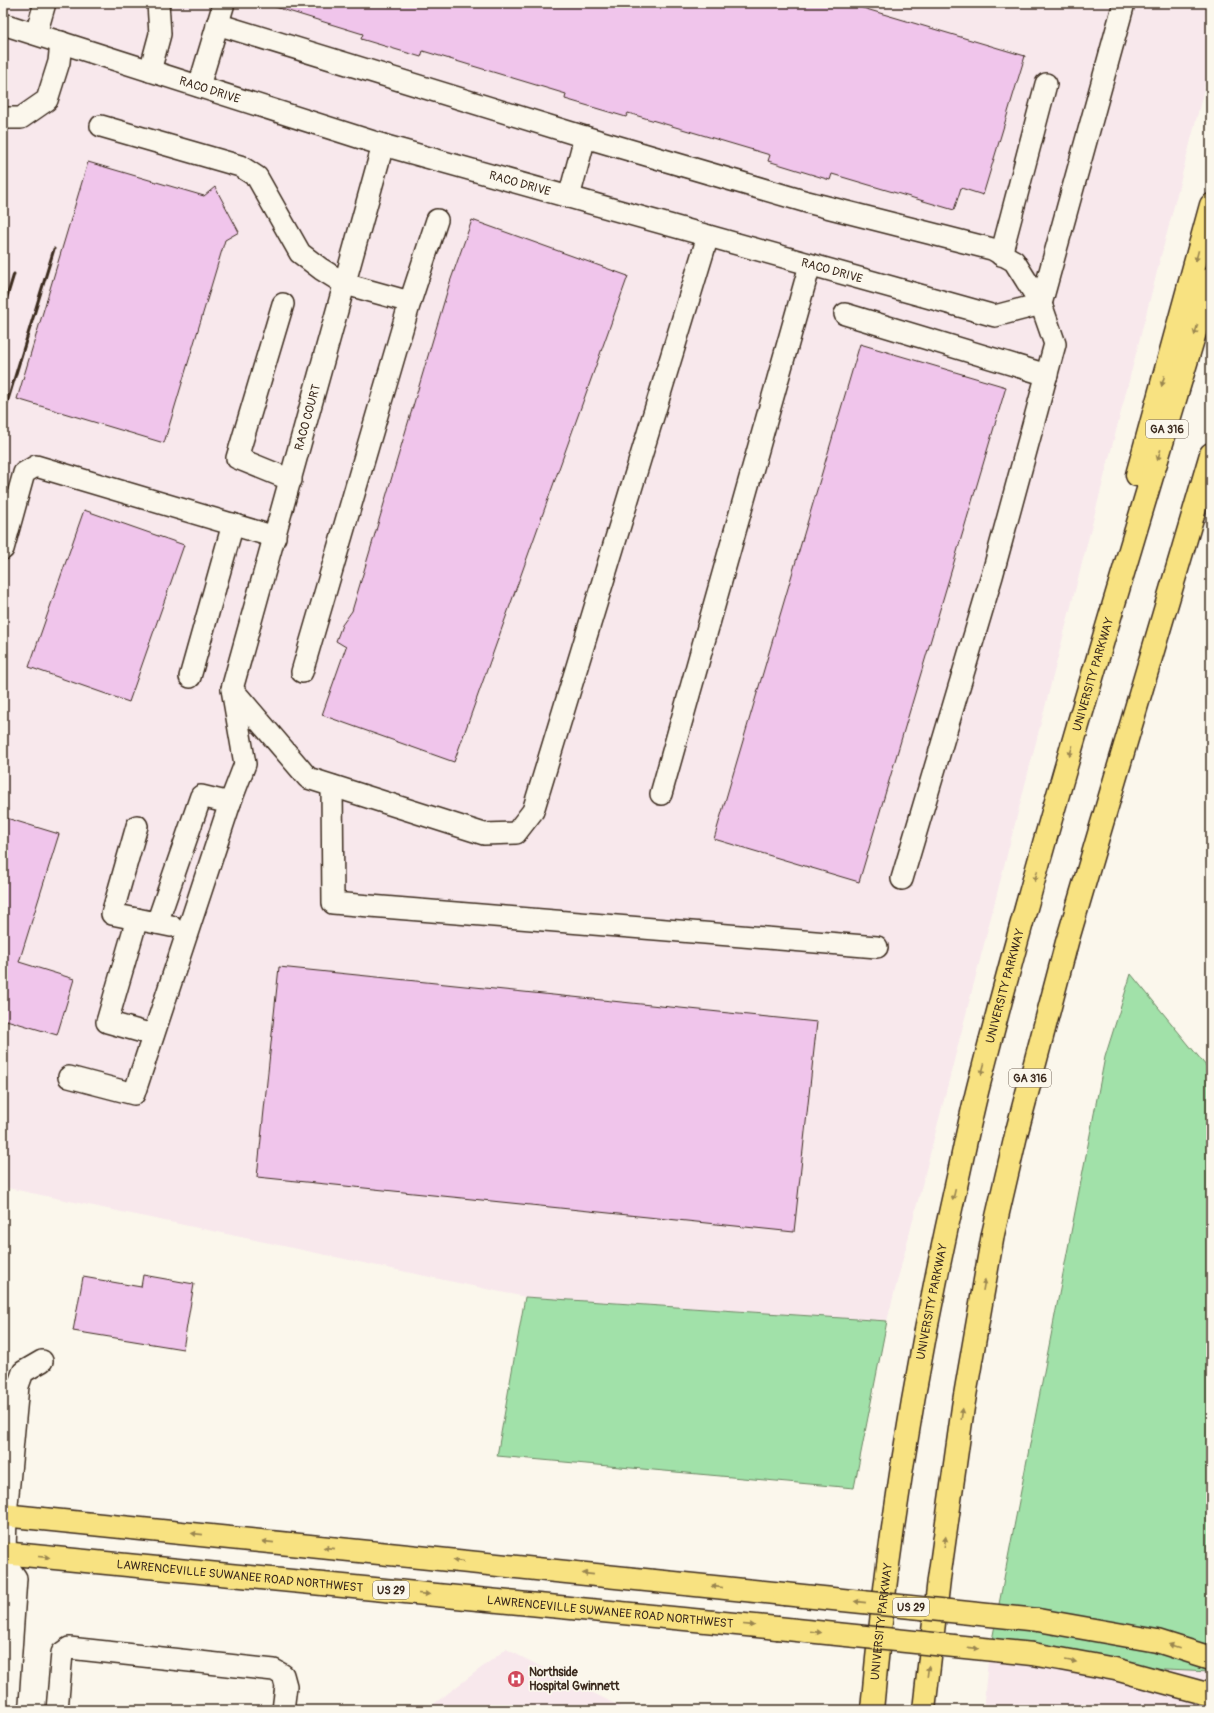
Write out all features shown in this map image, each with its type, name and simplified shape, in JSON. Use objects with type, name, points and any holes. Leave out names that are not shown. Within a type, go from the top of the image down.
[{"type":"main road","points":[[1122,579],[1125,540],[1132,494],[1211,205]]},
{"type":"main road","name":"UNIVERSITY PARKWAY","points":[[872,1710],[890,1546],[908,1425],[943,1243],[982,1071],[1058,796],[1211,279]]},
{"type":"main road","name":"GA 316","points":[[924,1710],[963,1407],[993,1234],[1017,1131],[1065,949],[1210,457]]},
{"type":"main road","name":"US 29","points":[[4,1515],[1038,1620],[1157,1641],[1211,1658]]},
{"type":"main road","name":"LAWRENCEVILLE SUWANEE ROAD NORTHWEST","points":[[4,1558],[777,1628],[1033,1654],[1115,1669],[1211,1695]]},
{"type":"street","points":[[36,34],[45,3]]},
{"type":"street","points":[[150,71],[160,34],[158,3]]},
{"type":"street","points":[[199,86],[224,3]]},
{"type":"street","points":[[1041,304],[1123,3]]},
{"type":"street","name":"RACO DRIVE","points":[[3,24],[383,145],[995,316],[1041,304]]},
{"type":"street","points":[[217,24],[586,137],[807,202],[992,250],[1014,262],[1041,304],[1055,344],[992,576],[902,879]]},
{"type":"street","points":[[3,118],[21,118],[47,100],[59,62],[61,42]]},
{"type":"street","points":[[1001,255],[1046,84]]},
{"type":"street","points":[[101,126],[240,166],[257,177],[300,253],[321,269],[345,284],[410,302]]},
{"type":"street","points":[[569,197],[586,137]]},
{"type":"street","name":"RACO COURT","points":[[232,689],[383,145]]},
{"type":"street","points":[[302,672],[410,302],[436,220]]},
{"type":"street","points":[[232,689],[308,778],[484,834],[516,833],[533,811],[708,236]]},
{"type":"street","points":[[661,794],[810,265]]},
{"type":"street","points":[[283,304],[237,458],[291,480]]},
{"type":"street","points":[[845,314],[1047,375]]},
{"type":"street","points":[[3,549],[24,472],[36,466],[275,537]]},
{"type":"street","points":[[190,677],[233,524]]},
{"type":"street","points":[[69,1077],[134,1094],[187,929],[230,803],[245,764],[232,689]]},
{"type":"street","points":[[332,786],[333,903],[877,947]]},
{"type":"street","points":[[153,1035],[107,1022],[147,921],[201,796],[230,803]]},
{"type":"street","points":[[137,826],[112,914],[187,929]]},
{"type":"street","points":[[6,1710],[16,1578],[4,1558],[4,1515],[18,1386],[23,1372],[42,1361]]},
{"type":"street","points":[[57,1710],[62,1653],[69,1648],[274,1670],[283,1675],[286,1686],[283,1710]]},
{"type":"shaded area","points":[[3,3],[1211,3],[1211,62],[887,1321],[525,1297],[3,1187]]},
{"type":"shaded area","name":"Northside Hospital Gwinnett","points":[[506,1649],[627,1710],[426,1710]]},
{"type":"shaded area","points":[[988,1661],[1211,1671],[1211,1710],[983,1710]]},
{"type":"green space","points":[[1131,974],[1211,1072],[1211,1671],[988,1661],[1105,1057]]},
{"type":"green space","points":[[525,1297],[887,1321],[854,1488],[497,1456]]},
{"type":"building","points":[[273,3],[846,3],[1025,56],[983,195],[961,188],[954,210],[832,174],[830,180],[768,161],[770,155],[628,113],[626,117],[565,99],[566,94],[423,51],[421,57],[361,39],[363,34],[272,6]]},
{"type":"building","points":[[88,162],[204,196],[215,187],[239,232],[225,240],[164,443],[17,399]]},
{"type":"building","points":[[472,220],[628,276],[454,762],[322,715],[346,647],[336,641],[342,625],[352,611],[450,282]]},
{"type":"building","points":[[860,344],[1006,387],[859,882],[714,839]]},
{"type":"building","points":[[84,510],[184,545],[129,702],[29,667]]},
{"type":"building","points":[[3,817],[59,834],[19,962],[74,979],[57,1035],[3,1019]]},
{"type":"building","points":[[279,967],[817,1022],[794,1232],[257,1177]]},
{"type":"building","points":[[143,1275],[194,1284],[183,1349],[73,1331],[83,1277],[141,1287]]},
{"type":"railway","points":[[3,416],[54,249]]},
{"type":"railway","points":[[3,310],[14,274]]},
{"type":"place","name":"Northside Hospital Gwinnett","points":[[516,1679]]}]
